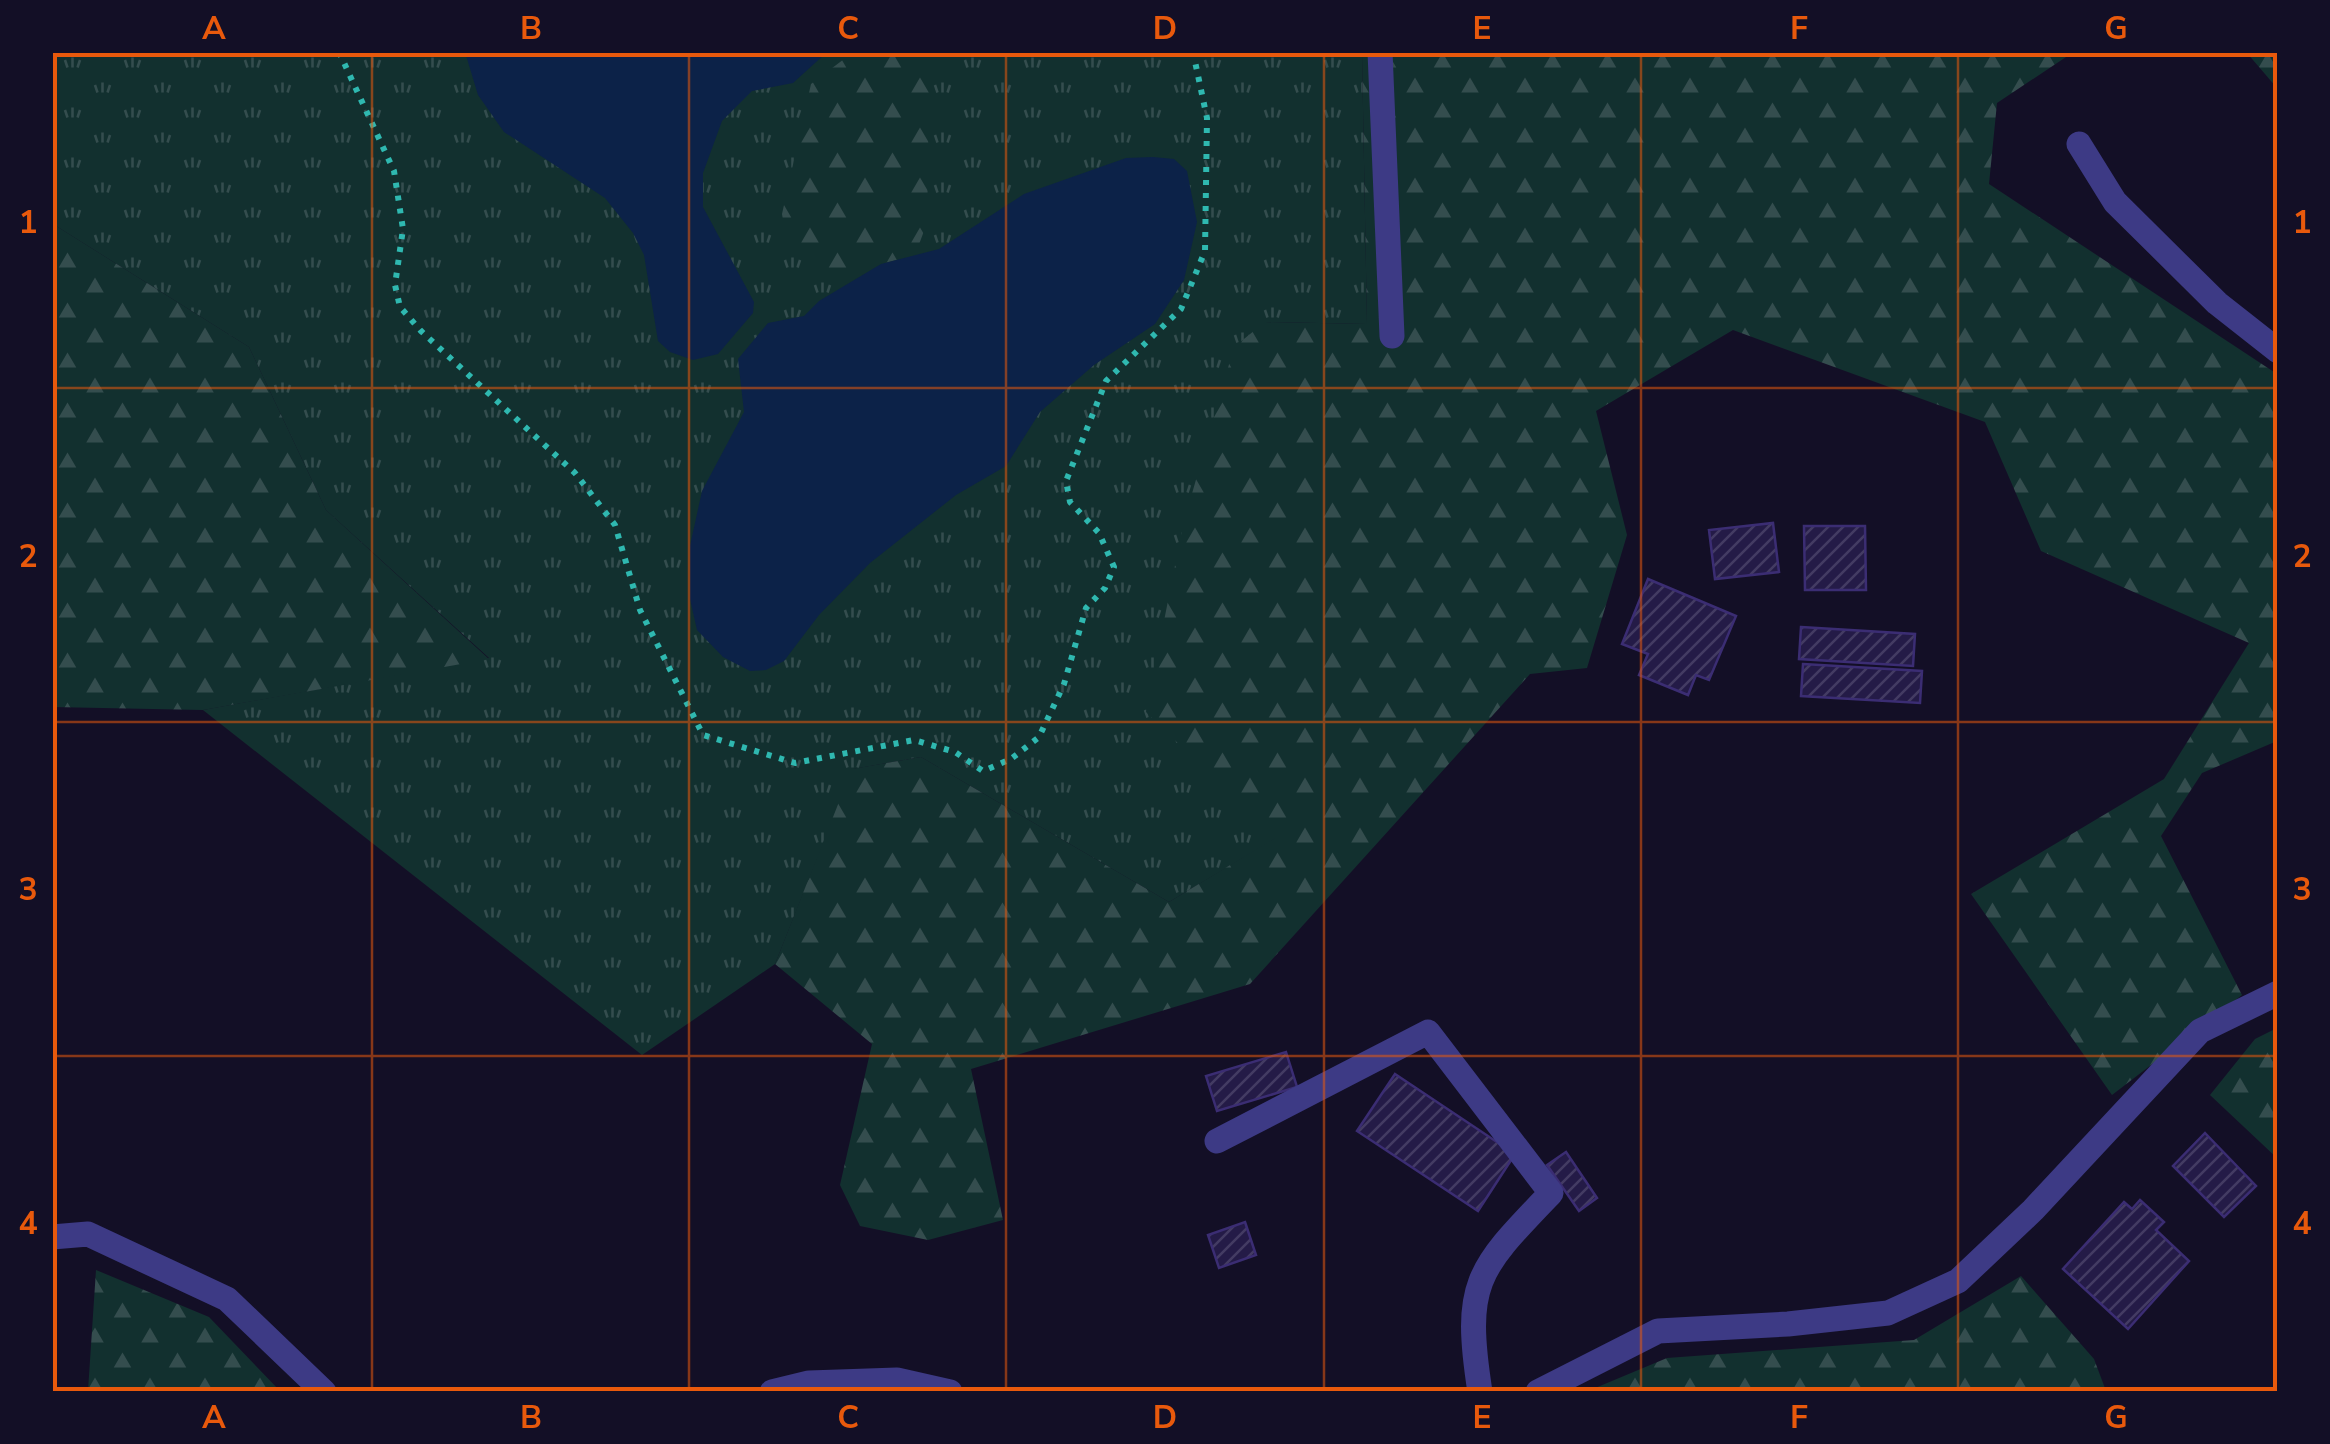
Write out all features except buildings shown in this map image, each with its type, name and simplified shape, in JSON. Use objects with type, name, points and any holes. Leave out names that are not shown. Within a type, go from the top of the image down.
[{"type":"street","points":[[1380,52],[1392,336]]},
{"type":"street","points":[[2079,144],[2115,202],[2217,303],[2278,351]]},
{"type":"street","points":[[1538,1392],[1658,1331],[1788,1324],[1888,1313],[1958,1281],[2033,1210],[2200,1030],[2278,992]]},
{"type":"street","points":[[1216,1141],[1428,1032],[1550,1193],[1494,1252],[1478,1282],[1472,1338],[1480,1392]]},
{"type":"street","points":[[52,1238],[88,1234],[228,1299],[324,1392]]},
{"type":"street","points":[[772,1392],[809,1383],[897,1380],[950,1392]]},
{"type":"path","points":[[339,52],[394,171],[403,229],[395,285],[400,307],[575,474],[615,525],[640,610],[703,734],[795,763],[914,740],[956,752],[982,770],[1011,759],[1039,737],[1064,684],[1086,608],[1105,588],[1114,567],[1099,533],[1070,502],[1066,481],[1106,380],[1181,309],[1205,251],[1207,118],[1193,52]]},
{"type":"green space","points":[[52,53],[1362,53],[1367,324],[1266,322],[1276,838],[1169,902],[921,757],[853,769],[775,964],[642,1055],[203,710],[489,658],[326,510],[249,347],[53,224]]},
{"type":"green space","points":[[852,53],[930,53],[927,223],[915,255],[881,264],[847,283],[788,251],[782,214],[811,84]]},
{"type":"green space","points":[[1362,53],[2072,53],[1997,103],[1989,184],[2277,374],[2277,741],[2202,773],[2161,836],[2242,995],[2112,1095],[1971,894],[2164,779],[2249,643],[2041,551],[1985,422],[1733,330],[1596,411],[1627,535],[1587,668],[1530,674],[1250,984],[971,1069],[1003,1220],[928,1240],[860,1226],[840,1185],[872,1044],[775,964],[852,769],[921,757],[1169,902],[1275,838],[1146,712],[1183,525],[1234,347],[1265,322],[1367,324]]},
{"type":"green space","points":[[2247,53],[2277,53],[2277,88]]},
{"type":"green space","points":[[53,224],[249,347],[326,510],[489,659],[203,710],[53,707]]},
{"type":"green space","points":[[2277,1028],[2277,1158],[2210,1095],[2255,1039]]},
{"type":"green space","points":[[96,1270],[209,1317],[280,1391],[88,1391]]},
{"type":"green space","points":[[2021,1276],[2094,1359],[2106,1391],[1588,1391],[1667,1358],[1914,1340]]},
{"type":"water","points":[[465,52],[826,53],[793,83],[752,91],[722,121],[703,173],[703,207],[754,302],[753,313],[718,354],[693,360],[670,352],[658,341],[644,255],[633,233],[605,198],[504,132],[478,95]]},
{"type":"water","points":[[1126,158],[1174,159],[1187,171],[1197,222],[1184,280],[1155,324],[1094,365],[1040,412],[1006,466],[956,495],[870,563],[819,615],[784,661],[766,670],[750,671],[723,657],[697,630],[690,599],[690,546],[702,491],[744,412],[738,359],[768,323],[804,316],[819,301],[881,264],[939,249],[1024,194]]}]
